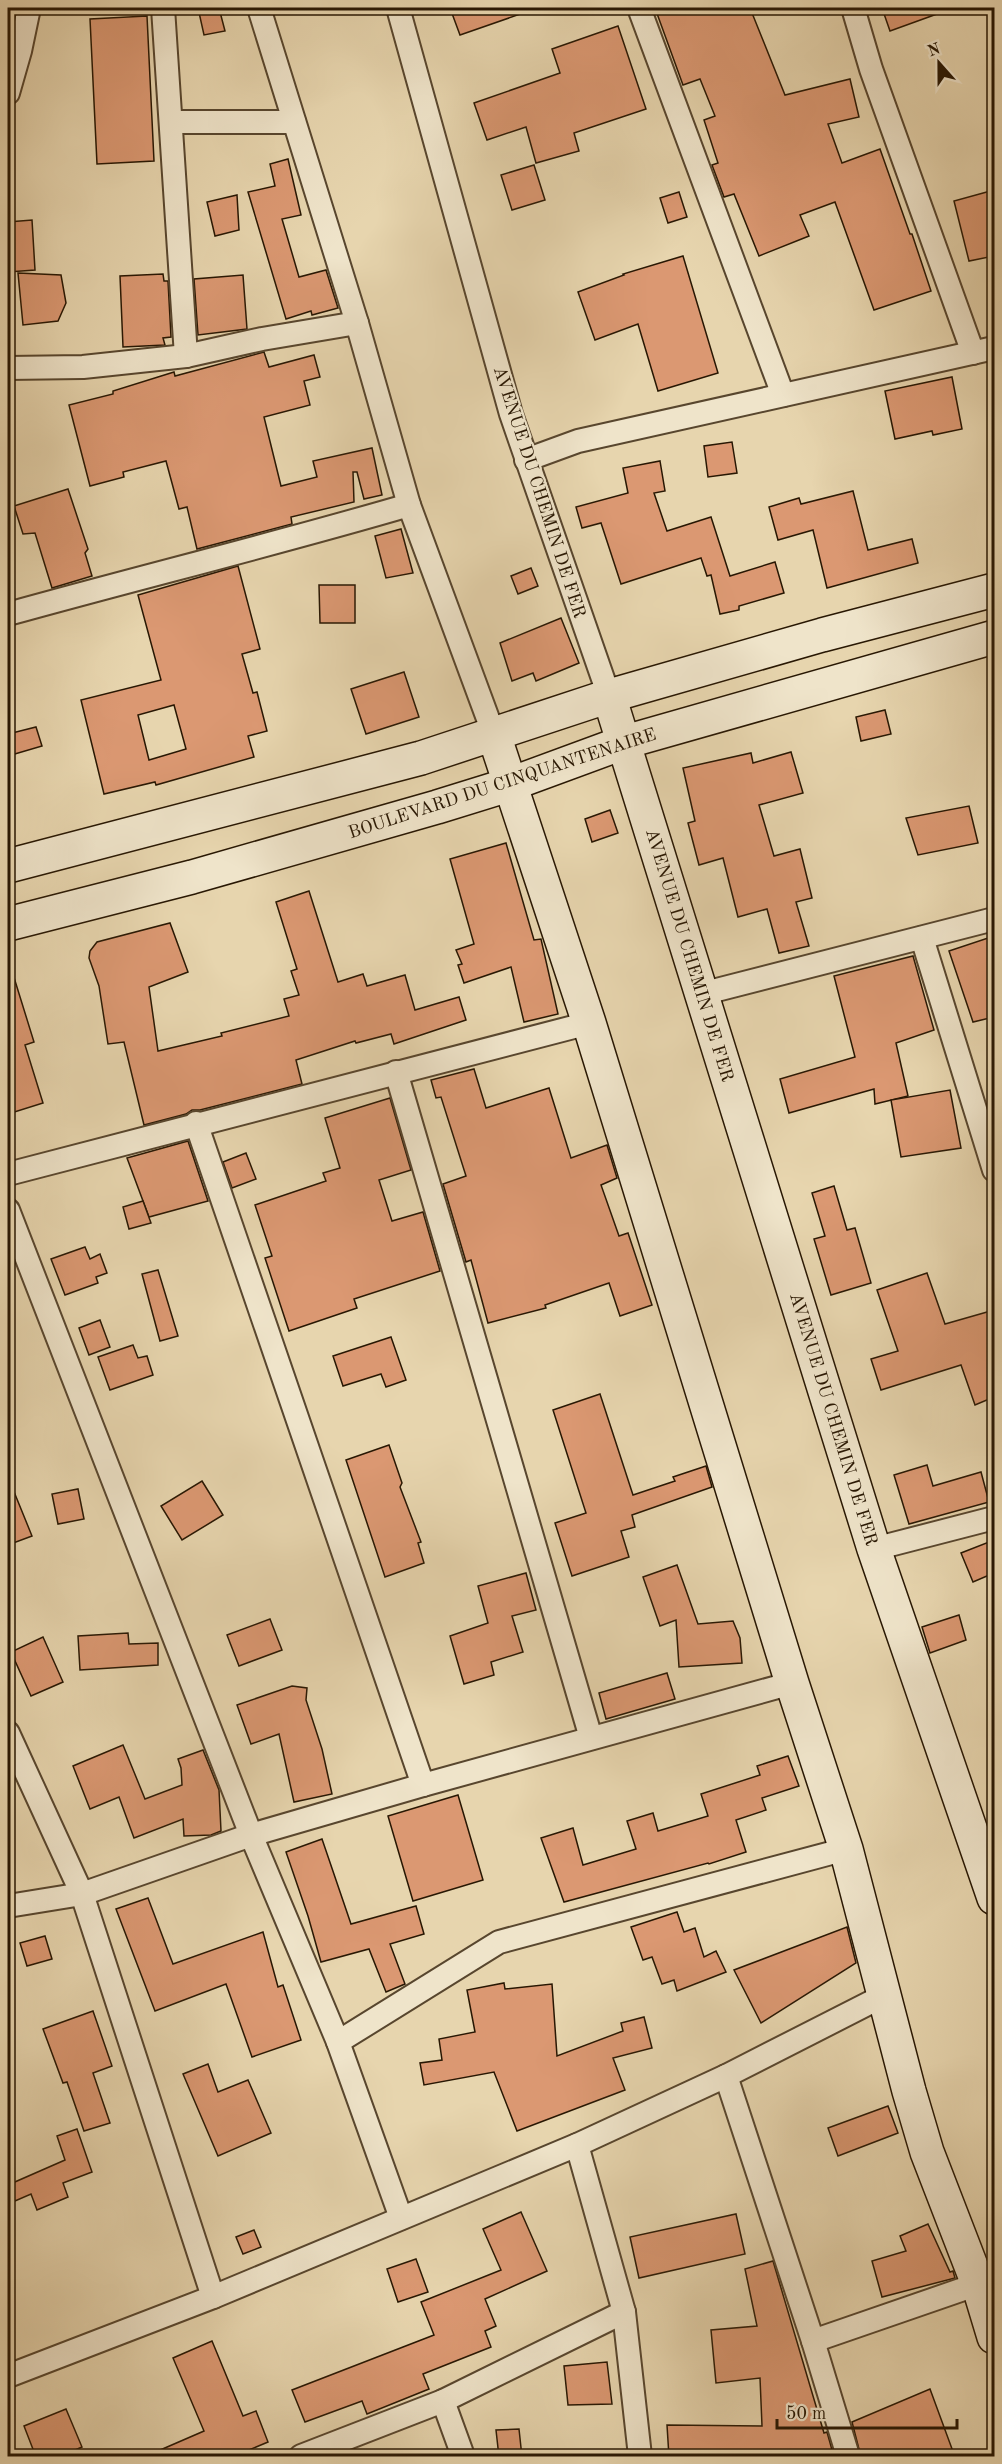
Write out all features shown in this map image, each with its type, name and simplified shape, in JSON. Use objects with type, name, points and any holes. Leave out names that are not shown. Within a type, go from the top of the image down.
[{"type":"street","points":[[8,93],[29,8]]},
{"type":"street","points":[[162,8],[172,122],[186,356]]},
{"type":"street","points":[[259,8],[357,323],[409,505],[494,735],[508,784],[589,1023],[792,1683],[846,1850],[927,2152],[978,2284],[994,2337]]},
{"type":"street","name":"AVENUE DU CHEMIN DE FER","points":[[398,8],[526,460],[625,742],[874,1548],[994,1898]]},
{"type":"street","points":[[639,8],[783,395]]},
{"type":"street","points":[[526,460],[578,441],[984,350],[871,69],[853,8]]},
{"type":"street","points":[[172,122],[294,122]]},
{"type":"street","points":[[8,368],[83,367],[186,356],[262,339],[357,323]]},
{"type":"street","points":[[8,614],[209,559],[299,538],[409,505]]},
{"type":"street","points":[[8,866],[421,758],[609,696],[822,635],[994,590]]},
{"type":"street","name":"BOULEVARD DU CINQUANTENAIRE","points":[[8,924],[192,877],[508,784],[625,742],[994,637]]},
{"type":"street","points":[[701,994],[994,919]]},
{"type":"street","points":[[921,938],[994,1170]]},
{"type":"street","points":[[8,1174],[196,1123],[589,1023]]},
{"type":"street","points":[[396,1072],[591,1738]]},
{"type":"street","points":[[196,1123],[423,1785]]},
{"type":"street","points":[[8,1210],[251,1835],[338,2042],[402,2218]]},
{"type":"street","points":[[874,1548],[994,1518]]},
{"type":"street","points":[[8,1906],[82,1894],[251,1835],[792,1683]]},
{"type":"street","points":[[8,1733],[82,1894],[213,2297]]},
{"type":"street","points":[[338,2042],[498,1942],[846,1850]]},
{"type":"street","points":[[8,2376],[213,2297],[577,2145],[726,2076],[885,1995]]},
{"type":"street","points":[[726,2076],[813,2341],[848,2457]]},
{"type":"street","points":[[577,2145],[624,2312],[640,2457]]},
{"type":"street","points":[[813,2341],[978,2284]]},
{"type":"street","points":[[301,2457],[443,2401],[624,2312]]},
{"type":"street","points":[[443,2401],[463,2457]]},
{"type":"building","points":[[198,8],[219,8],[225,31],[204,35]]},
{"type":"building","points":[[450,8],[529,8],[529,11],[460,35]]},
{"type":"building","points":[[655,8],[750,8],[785,95],[850,79],[859,117],[828,124],[842,163],[880,149],[931,291],[874,310],[835,202],[800,215],[809,236],[759,256],[734,194],[724,197],[712,165],[718,163],[704,120],[715,116],[700,79],[683,85]]},
{"type":"building","points":[[882,8],[947,8],[948,10],[890,31]]},
{"type":"building","points":[[147,16],[154,161],[97,164],[90,19]]},
{"type":"building","points":[[618,26],[646,109],[574,133],[579,151],[536,163],[526,127],[487,140],[474,103],[560,73],[552,49]]},
{"type":"building","points":[[288,159],[301,215],[282,219],[299,277],[326,270],[338,308],[312,315],[311,311],[286,319],[248,192],[275,186],[270,164]]},
{"type":"building","points":[[534,165],[545,200],[512,210],[501,175]]},
{"type":"building","points":[[994,190],[994,256],[969,261],[954,201]]},
{"type":"building","points":[[679,192],[687,217],[668,223],[660,198]]},
{"type":"building","points":[[237,195],[239,230],[215,236],[207,202]]},
{"type":"building","points":[[32,220],[35,270],[8,272],[8,222]]},
{"type":"building","points":[[683,256],[718,373],[658,391],[638,324],[595,340],[578,292],[623,274]]},
{"type":"building","points":[[18,273],[61,275],[66,303],[58,321],[23,325]]},
{"type":"building","points":[[163,274],[164,281],[168,281],[171,337],[163,338],[165,345],[123,347],[120,276]]},
{"type":"building","points":[[243,275],[247,329],[198,335],[194,279]]},
{"type":"building","points":[[264,352],[269,367],[314,355],[320,377],[304,381],[310,405],[264,417],[281,486],[317,477],[313,461],[372,448],[382,495],[364,499],[357,472],[353,472],[354,502],[291,517],[292,524],[197,549],[187,507],[179,509],[166,461],[123,472],[124,477],[90,486],[69,405],[113,394],[113,391],[174,372],[175,376]]},
{"type":"building","points":[[952,377],[962,429],[933,435],[932,431],[895,439],[885,391]]},
{"type":"building","points":[[732,442],[737,473],[708,477],[704,446]]},
{"type":"building","points":[[660,461],[665,491],[654,493],[667,531],[711,517],[730,576],[775,562],[784,593],[739,606],[739,610],[720,614],[711,575],[707,576],[701,558],[621,584],[601,523],[582,528],[576,507],[628,493],[623,468]]},
{"type":"building","points":[[68,489],[88,549],[85,553],[92,576],[52,588],[35,533],[23,534],[14,506]]},
{"type":"building","points":[[853,491],[868,550],[912,539],[918,563],[827,588],[813,530],[778,540],[769,507],[799,498],[801,504]]},
{"type":"building","points":[[401,529],[413,573],[386,578],[375,536]]},
{"type":"building","points":[[238,566],[260,649],[242,654],[253,693],[257,692],[267,731],[248,736],[254,757],[156,785],[155,782],[104,794],[81,700],[161,680],[138,595]],"holes":[[[174,705],[186,749],[149,760],[138,715]]]},
{"type":"building","points":[[531,568],[538,586],[518,594],[511,576]]},
{"type":"building","points":[[319,585],[355,585],[355,623],[320,623]]},
{"type":"building","points":[[561,618],[579,663],[536,681],[533,673],[512,681],[500,643]]},
{"type":"building","points":[[404,672],[419,717],[366,734],[351,689]]},
{"type":"building","points":[[885,710],[891,734],[861,741],[856,717]]},
{"type":"building","points":[[36,727],[42,746],[8,756],[8,734]]},
{"type":"building","points":[[791,752],[803,793],[759,805],[774,856],[800,849],[812,898],[796,902],[809,946],[779,953],[767,909],[738,917],[723,858],[699,865],[688,823],[695,821],[683,768],[751,753],[753,763]]},
{"type":"building","points":[[969,806],[978,843],[918,855],[906,818]]},
{"type":"building","points":[[610,810],[618,833],[592,842],[585,819]]},
{"type":"building","points":[[506,843],[534,940],[541,939],[558,1014],[524,1022],[511,967],[464,983],[458,965],[462,964],[456,950],[474,944],[450,859]]},
{"type":"building","points":[[309,891],[338,982],[363,974],[367,986],[405,975],[415,1010],[459,997],[466,1020],[394,1044],[391,1034],[356,1043],[355,1041],[296,1060],[302,1084],[200,1110],[192,1110],[186,1114],[144,1125],[124,1042],[108,1044],[99,986],[89,958],[90,951],[97,942],[170,923],[188,972],[149,987],[158,1051],[222,1036],[221,1033],[289,1016],[284,999],[299,995],[291,971],[297,969],[276,902]]},
{"type":"building","points":[[994,936],[994,1017],[973,1022],[949,951]]},
{"type":"building","points":[[913,956],[934,1030],[896,1043],[908,1096],[875,1104],[874,1089],[789,1113],[780,1079],[855,1057],[834,976]]},
{"type":"building","points":[[12,971],[34,1042],[25,1045],[43,1103],[8,1114],[8,972]]},
{"type":"building","points":[[474,1069],[486,1108],[549,1088],[571,1158],[607,1145],[617,1178],[601,1185],[619,1236],[628,1233],[652,1305],[620,1316],[609,1283],[545,1305],[546,1308],[488,1323],[471,1260],[466,1262],[443,1184],[466,1176],[441,1097],[436,1098],[431,1080]]},
{"type":"building","points":[[950,1090],[961,1148],[901,1157],[891,1100]]},
{"type":"building","points":[[390,1098],[411,1170],[379,1180],[392,1221],[423,1212],[440,1271],[354,1299],[357,1308],[289,1331],[265,1258],[272,1256],[255,1205],[326,1181],[323,1173],[340,1168],[325,1118]]},
{"type":"building","points":[[188,1141],[208,1201],[149,1217],[127,1158]]},
{"type":"building","points":[[246,1153],[256,1179],[232,1188],[223,1162]]},
{"type":"building","points":[[834,1186],[847,1230],[855,1228],[871,1283],[831,1295],[814,1239],[825,1236],[812,1193]]},
{"type":"building","points":[[143,1201],[151,1223],[129,1229],[123,1207]]},
{"type":"building","points":[[85,1247],[90,1259],[100,1254],[107,1273],[96,1277],[98,1283],[65,1295],[51,1259]]},
{"type":"building","points":[[158,1270],[178,1336],[160,1341],[142,1274]]},
{"type":"building","points":[[927,1273],[945,1324],[994,1310],[994,1363],[988,1365],[994,1386],[994,1397],[975,1405],[961,1365],[881,1390],[871,1359],[898,1351],[877,1290]]},
{"type":"building","points":[[100,1320],[110,1347],[89,1355],[79,1328]]},
{"type":"building","points":[[391,1337],[406,1380],[386,1387],[381,1374],[343,1386],[333,1356]]},
{"type":"building","points":[[133,1345],[138,1358],[147,1356],[153,1375],[110,1390],[98,1357]]},
{"type":"building","points":[[600,1394],[633,1495],[675,1481],[673,1477],[706,1466],[712,1487],[632,1515],[635,1527],[621,1531],[629,1557],[572,1576],[555,1523],[586,1513],[553,1410]]},
{"type":"building","points":[[389,1445],[402,1483],[400,1487],[421,1542],[418,1543],[424,1563],[385,1577],[346,1460]]},
{"type":"building","points":[[927,1465],[933,1486],[981,1472],[989,1502],[909,1524],[894,1475]]},
{"type":"building","points":[[8,1477],[32,1536],[8,1545]]},
{"type":"building","points":[[202,1481],[223,1515],[182,1540],[161,1506]]},
{"type":"building","points":[[78,1489],[84,1519],[58,1524],[52,1494]]},
{"type":"building","points":[[994,1540],[994,1573],[973,1582],[961,1553]]},
{"type":"building","points":[[677,1565],[698,1624],[733,1621],[740,1638],[742,1663],[679,1667],[676,1620],[660,1626],[643,1577]]},
{"type":"building","points":[[526,1573],[536,1610],[512,1616],[523,1652],[491,1662],[494,1675],[464,1684],[450,1636],[488,1623],[478,1586]]},
{"type":"building","points":[[959,1615],[966,1640],[930,1653],[922,1627]]},
{"type":"building","points":[[270,1619],[282,1650],[239,1666],[227,1635]]},
{"type":"building","points":[[128,1633],[129,1644],[158,1643],[158,1665],[80,1670],[78,1636]]},
{"type":"building","points":[[43,1637],[63,1682],[31,1696],[11,1652]]},
{"type":"building","points":[[667,1673],[675,1699],[606,1719],[599,1693]]},
{"type":"building","points":[[292,1686],[307,1688],[306,1700],[322,1749],[332,1794],[294,1802],[279,1734],[251,1744],[237,1705]]},
{"type":"building","points":[[123,1745],[145,1799],[182,1785],[178,1759],[203,1750],[219,1790],[221,1831],[211,1835],[184,1836],[183,1819],[134,1838],[119,1797],[90,1809],[73,1766]]},
{"type":"building","points":[[788,1756],[799,1786],[762,1798],[766,1810],[736,1820],[746,1852],[564,1902],[541,1838],[573,1828],[583,1865],[636,1849],[627,1821],[653,1813],[658,1831],[708,1816],[701,1794],[760,1775],[757,1766]]},
{"type":"building","points":[[458,1795],[483,1880],[413,1901],[388,1816]]},
{"type":"building","points":[[322,1839],[351,1924],[416,1906],[424,1934],[390,1944],[405,1984],[386,1992],[369,1949],[321,1962],[286,1852]]},
{"type":"building","points":[[148,1898],[173,1964],[263,1932],[278,1987],[283,1985],[301,2040],[252,2057],[226,1984],[155,2011],[116,1909]]},
{"type":"building","points":[[677,1912],[684,1932],[695,1928],[704,1957],[716,1951],[726,1972],[677,1991],[674,1980],[662,1984],[652,1957],[643,1960],[631,1927]]},
{"type":"building","points":[[847,1927],[856,1963],[761,2023],[734,1970]]},
{"type":"building","points":[[45,1936],[52,1959],[27,1966],[20,1943]]},
{"type":"building","points":[[504,1983],[505,1989],[552,1984],[557,2056],[623,2031],[621,2023],[644,2017],[652,2048],[613,2058],[625,2090],[517,2131],[494,2072],[424,2085],[420,2063],[442,2060],[439,2039],[475,2032],[467,1990]]},
{"type":"building","points":[[93,2011],[112,2066],[93,2073],[110,2123],[84,2131],[67,2082],[63,2083],[43,2029]]},
{"type":"building","points":[[208,2064],[218,2092],[248,2080],[271,2133],[218,2156],[183,2074]]},
{"type":"building","points":[[888,2106],[898,2133],[838,2156],[828,2128]]},
{"type":"building","points":[[77,2129],[92,2172],[63,2183],[68,2197],[37,2210],[31,2194],[15,2201],[8,2185],[65,2160],[57,2136]]},
{"type":"building","points":[[521,2212],[547,2271],[485,2299],[496,2326],[485,2331],[491,2347],[423,2374],[429,2389],[367,2414],[362,2401],[305,2422],[292,2390],[434,2335],[421,2302],[501,2270],[483,2229]]},
{"type":"building","points":[[736,2214],[745,2254],[639,2278],[630,2237]]},
{"type":"building","points":[[928,2224],[955,2278],[882,2297],[872,2261],[906,2251],[900,2236]]},
{"type":"building","points":[[254,2230],[261,2247],[243,2254],[236,2237]]},
{"type":"building","points":[[416,2259],[428,2292],[398,2302],[387,2269]]},
{"type":"building","points":[[773,2261],[824,2433],[827,2432],[834,2457],[669,2457],[667,2425],[762,2426],[760,2378],[716,2383],[711,2330],[757,2326],[745,2269]]},
{"type":"building","points":[[212,2341],[243,2416],[256,2411],[268,2442],[232,2457],[144,2457],[204,2431],[173,2358]]},
{"type":"building","points":[[607,2362],[612,2404],[568,2405],[564,2366]]},
{"type":"building","points":[[930,2389],[955,2457],[861,2457],[852,2422]]},
{"type":"building","points":[[66,2409],[82,2447],[59,2457],[36,2457],[24,2426]]},
{"type":"building","points":[[519,2429],[522,2457],[499,2457],[496,2430]]}]
